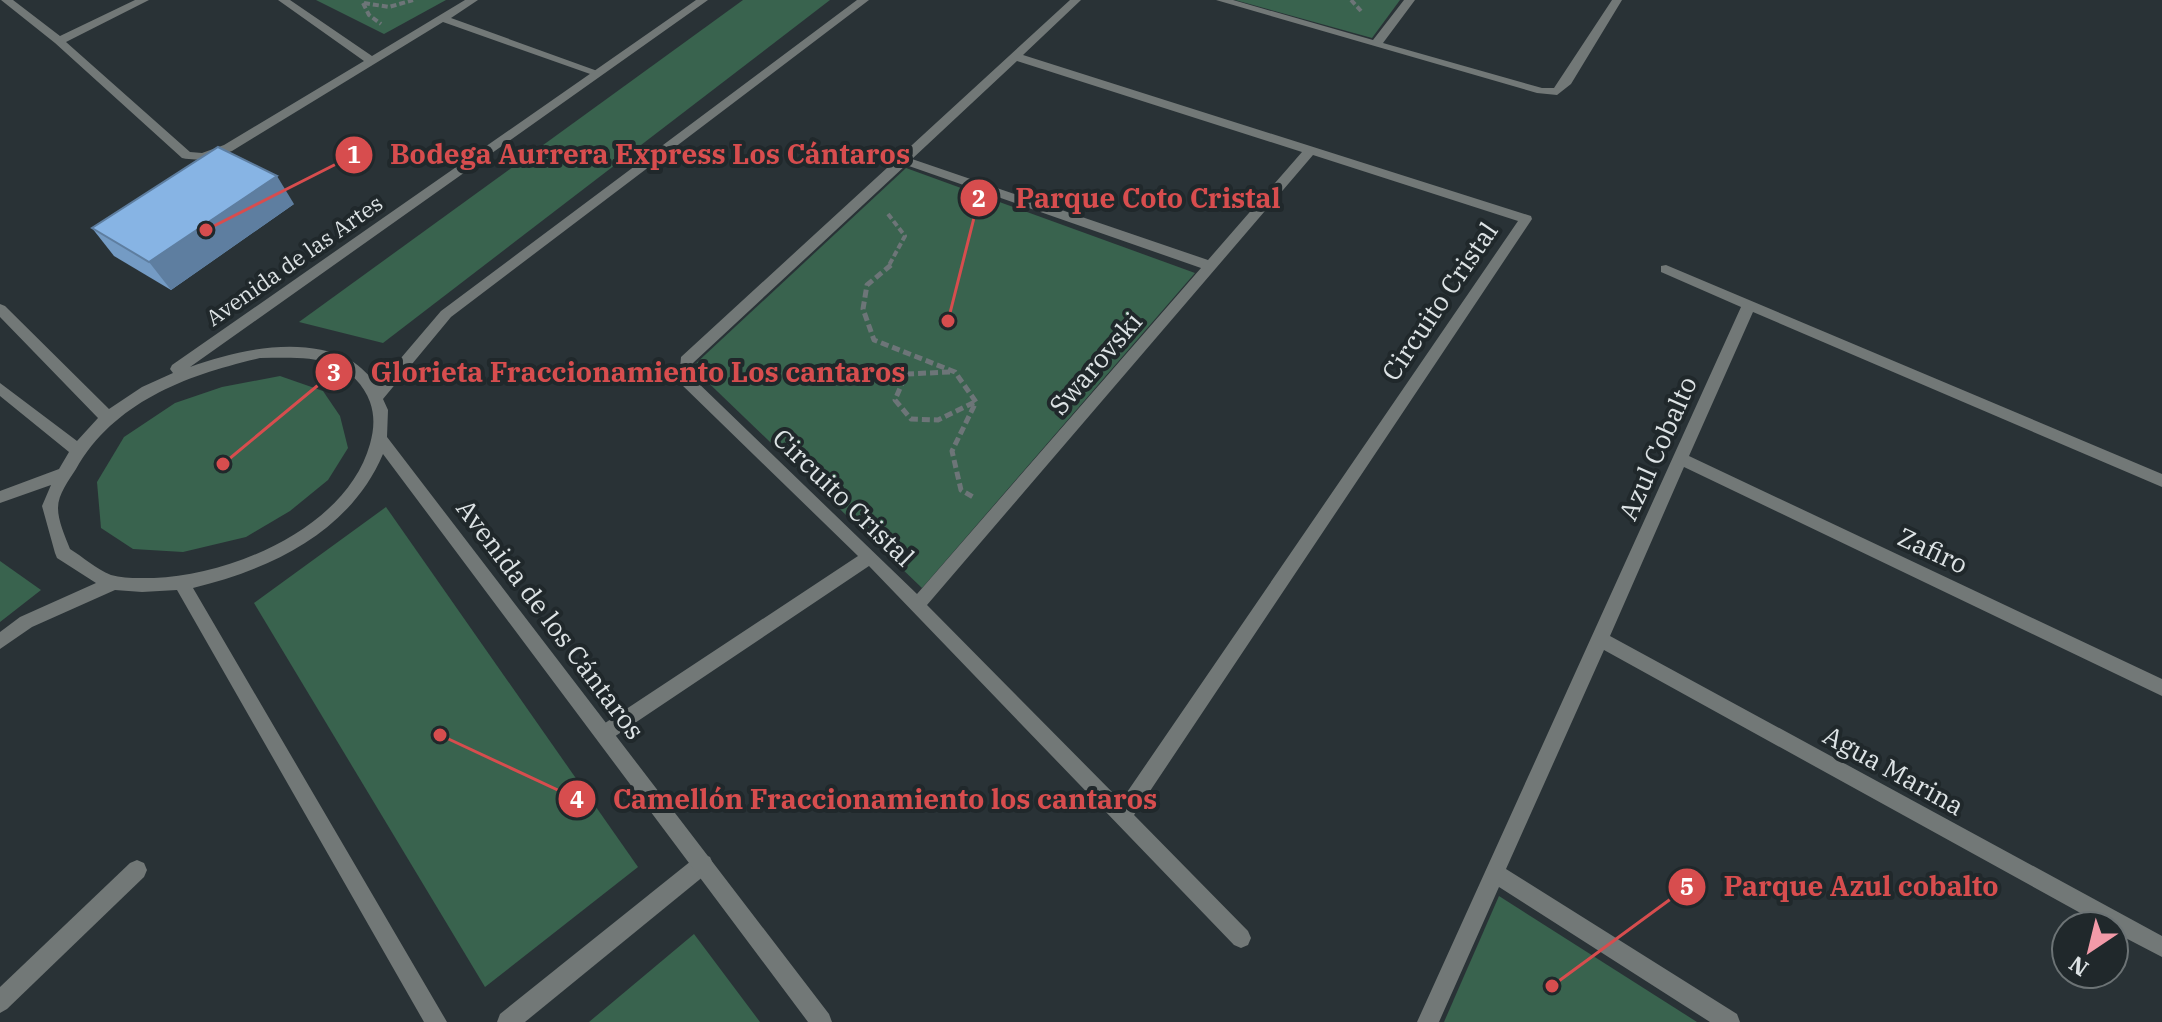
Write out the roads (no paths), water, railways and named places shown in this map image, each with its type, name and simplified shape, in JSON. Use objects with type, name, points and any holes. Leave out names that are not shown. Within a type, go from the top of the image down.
[{"type":"street","points":[[6,0],[59,41],[186,155],[203,157],[228,148],[473,0]]},
{"type":"street","points":[[59,41],[144,0]]},
{"type":"street","points":[[283,0],[372,61]]},
{"type":"street","name":"Avenida de las Artes","points":[[147,391],[703,0]]},
{"type":"street","points":[[378,395],[446,314],[864,0]]},
{"type":"street","name":"Circuito Cristal","points":[[1076,0],[686,361],[686,380],[870,557],[1241,938]]},
{"type":"street","points":[[1221,0],[1541,91],[1557,92],[1617,0]]},
{"type":"street","points":[[1376,44],[1410,0]]},
{"type":"street","points":[[444,19],[597,73]]},
{"type":"street","name":"Circuito Cristal","points":[[1014,56],[1526,219],[1122,816]]},
{"type":"street","name":"Swarovski","points":[[917,605],[1309,152]]},
{"type":"street","points":[[904,160],[1210,266]]},
{"type":"street","points":[[1666,269],[2162,481]]},
{"type":"street","name":"Azul Cobalto","points":[[1428,1022],[1749,305]]},
{"type":"street","points":[[0,309],[108,418]]},
{"type":"street","points":[[0,642],[26,622],[113,583],[182,584],[252,564],[315,529],[360,485],[382,441],[378,395],[353,368],[312,354],[260,353],[203,365],[147,391],[108,418],[76,449],[50,505],[63,553],[113,583]]},
{"type":"street","points":[[0,388],[76,449]]},
{"type":"street","name":"Avenida de los Cántaros","points":[[382,441],[821,1022]]},
{"type":"street","name":"Zafiro","points":[[1681,459],[2162,688]]},
{"type":"street","points":[[0,497],[65,473]]},
{"type":"street","points":[[605,733],[870,557]]},
{"type":"street","points":[[182,584],[436,1022]]},
{"type":"street","name":"Agua Marina","points":[[1600,639],[2162,947]]},
{"type":"street","points":[[508,1022],[703,864]]},
{"type":"street","points":[[0,1002],[137,870]]},
{"type":"street","points":[[1495,873],[1729,1022]]},
{"type":"place","name":"Bodega Aurrera Express Los Cántaros","points":[[206,230]]},
{"type":"place","name":"Parque Coto Cristal","points":[[948,321]]},
{"type":"place","name":"Glorieta Fraccionamiento Los cantaros","points":[[223,464]]},
{"type":"place","name":"Camellón Fraccionamiento los cantaros","points":[[440,735]]},
{"type":"place","name":"Parque Azul cobalto","points":[[1552,986]]}]
